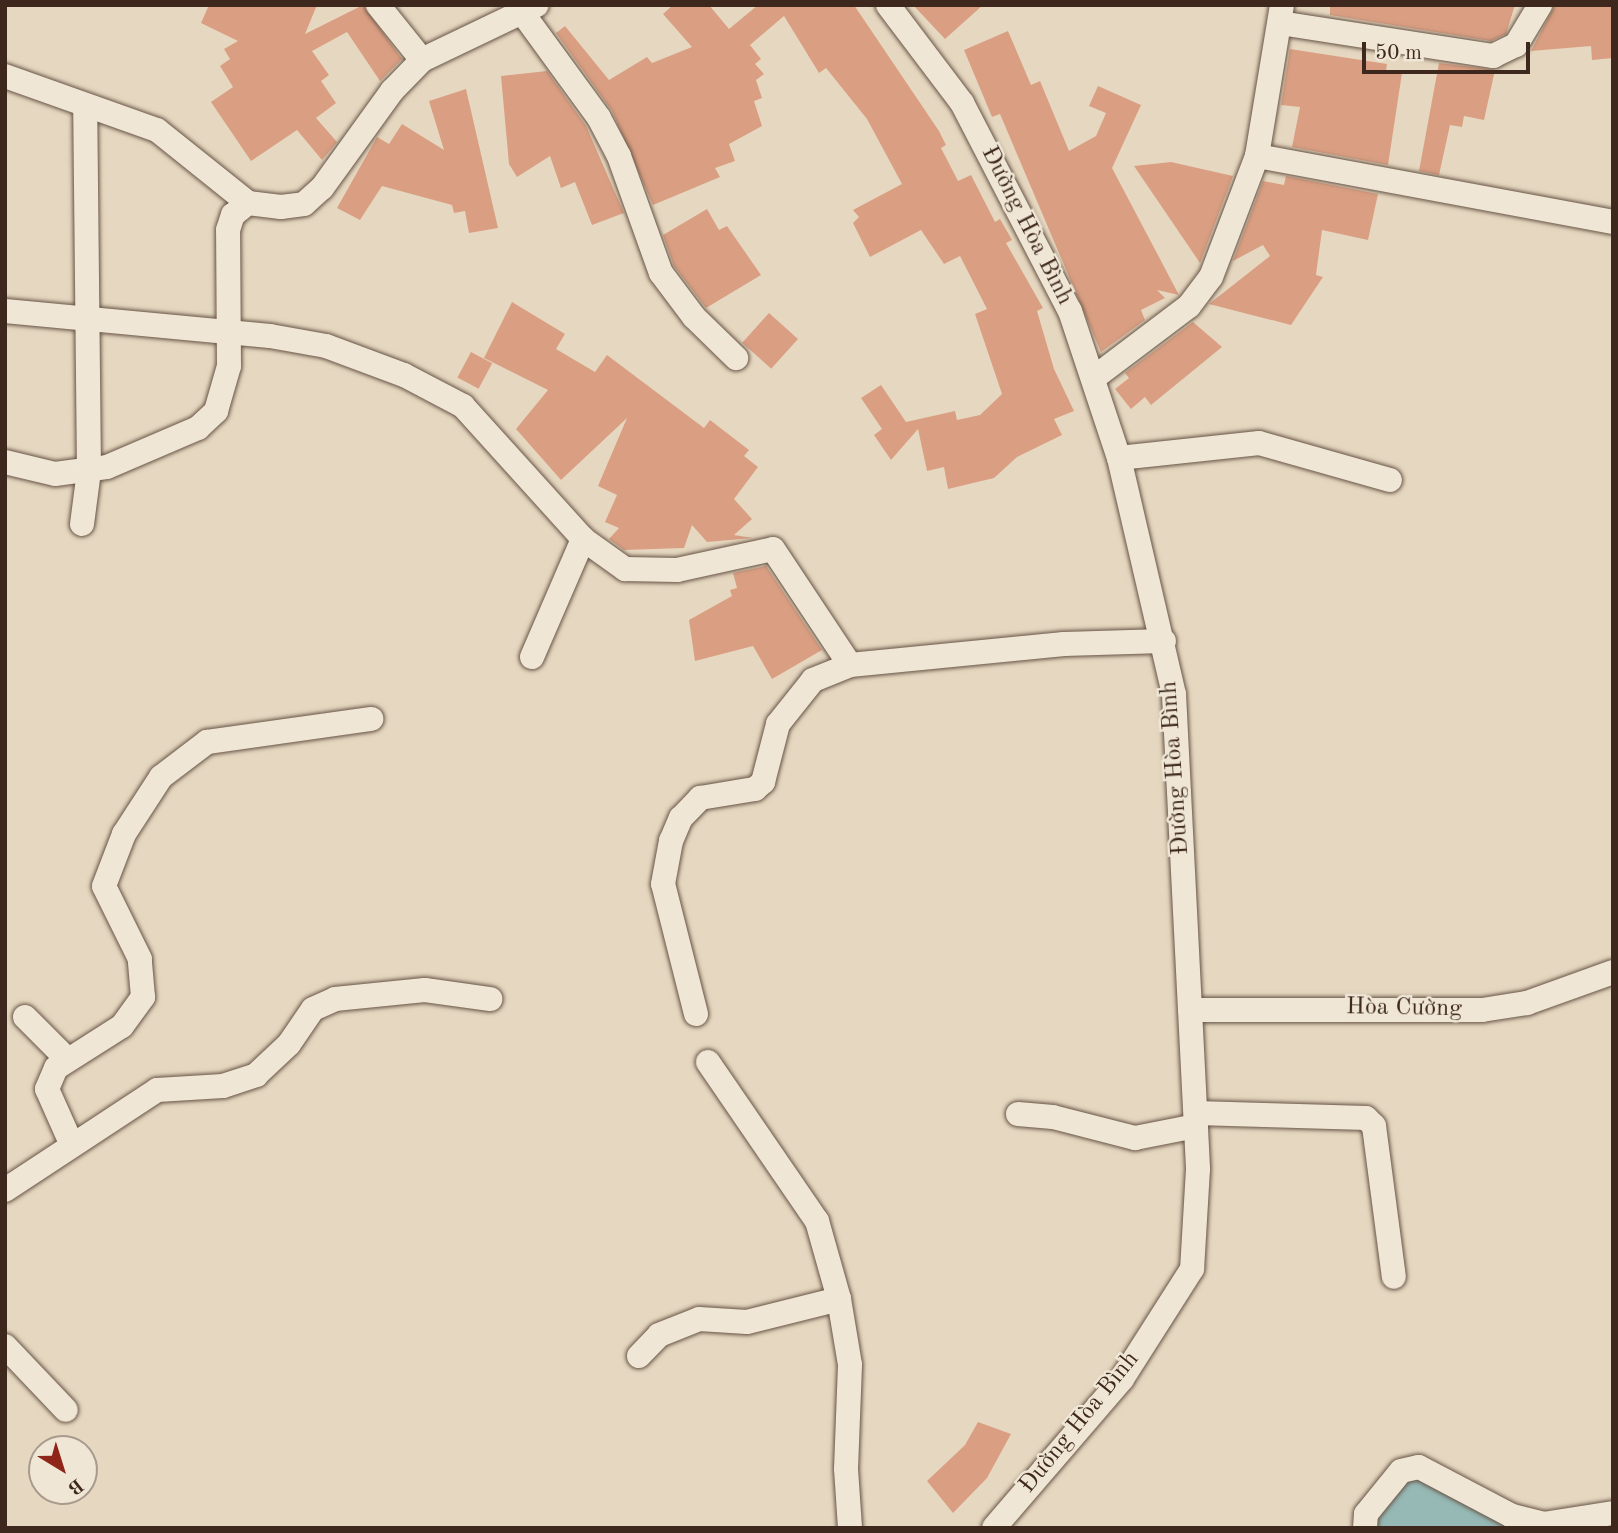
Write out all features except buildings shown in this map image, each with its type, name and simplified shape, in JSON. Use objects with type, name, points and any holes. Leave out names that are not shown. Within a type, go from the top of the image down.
[{"type":"street","points":[[378,5],[422,60]]},
{"type":"street","name":"Đường Hòa Bình","points":[[888,5],[962,103],[1070,311],[1095,377],[1119,458],[1164,641],[1174,694],[1196,1119],[1192,1269],[1122,1379],[994,1528]]},
{"type":"street","points":[[1095,377],[1197,297],[1211,277],[1257,156],[1281,14],[1493,56],[1516,45],[1540,5]]},
{"type":"street","points":[[5,76],[157,130],[248,203],[281,207],[313,196],[392,91],[422,60],[531,10],[599,118],[619,156],[661,273],[694,317],[736,358]]},
{"type":"street","points":[[82,524],[89,471],[85,106]]},
{"type":"street","points":[[1257,156],[1613,222]]},
{"type":"street","points":[[5,461],[55,474],[89,471],[174,440],[216,411],[225,395],[229,332],[228,230],[233,215],[248,203]]},
{"type":"street","points":[[5,311],[229,332],[326,346],[404,375],[463,406],[583,539],[605,559],[647,571],[677,570],[773,549],[850,665]]},
{"type":"street","points":[[1119,458],[1259,443],[1390,480]]},
{"type":"street","points":[[532,657],[583,539]]},
{"type":"street","points":[[696,1014],[663,884],[681,818],[700,797],[754,789],[763,782],[778,723],[794,699],[813,680],[850,665],[1064,644],[1164,641]]},
{"type":"street","points":[[71,1143],[47,1088],[66,1059],[122,1026],[143,997],[140,959],[104,886],[124,834],[161,777],[206,742],[372,719]]},
{"type":"street","name":"Hòa Cường","points":[[1190,1010],[1482,1010],[1527,1003],[1613,972]]},
{"type":"street","points":[[5,1190],[71,1143],[157,1090],[223,1086],[256,1075],[289,1044],[313,1009],[335,999],[425,990],[490,999]]},
{"type":"street","points":[[25,1017],[66,1059]]},
{"type":"street","points":[[708,1062],[808,1203],[839,1299],[850,1365],[846,1469],[850,1528]]},
{"type":"street","points":[[1018,1114],[1053,1116],[1135,1138],[1196,1119],[1366,1118],[1374,1126],[1394,1278]]},
{"type":"street","points":[[639,1356],[659,1335],[699,1319],[747,1322],[839,1299]]},
{"type":"street","points":[[5,1346],[66,1410]]},
{"type":"street","points":[[1364,1528],[1366,1514],[1401,1471],[1419,1467],[1513,1516],[1543,1524],[1613,1513]]},
{"type":"water","points":[[1429,1476],[1522,1528],[1372,1528],[1407,1478]]}]
